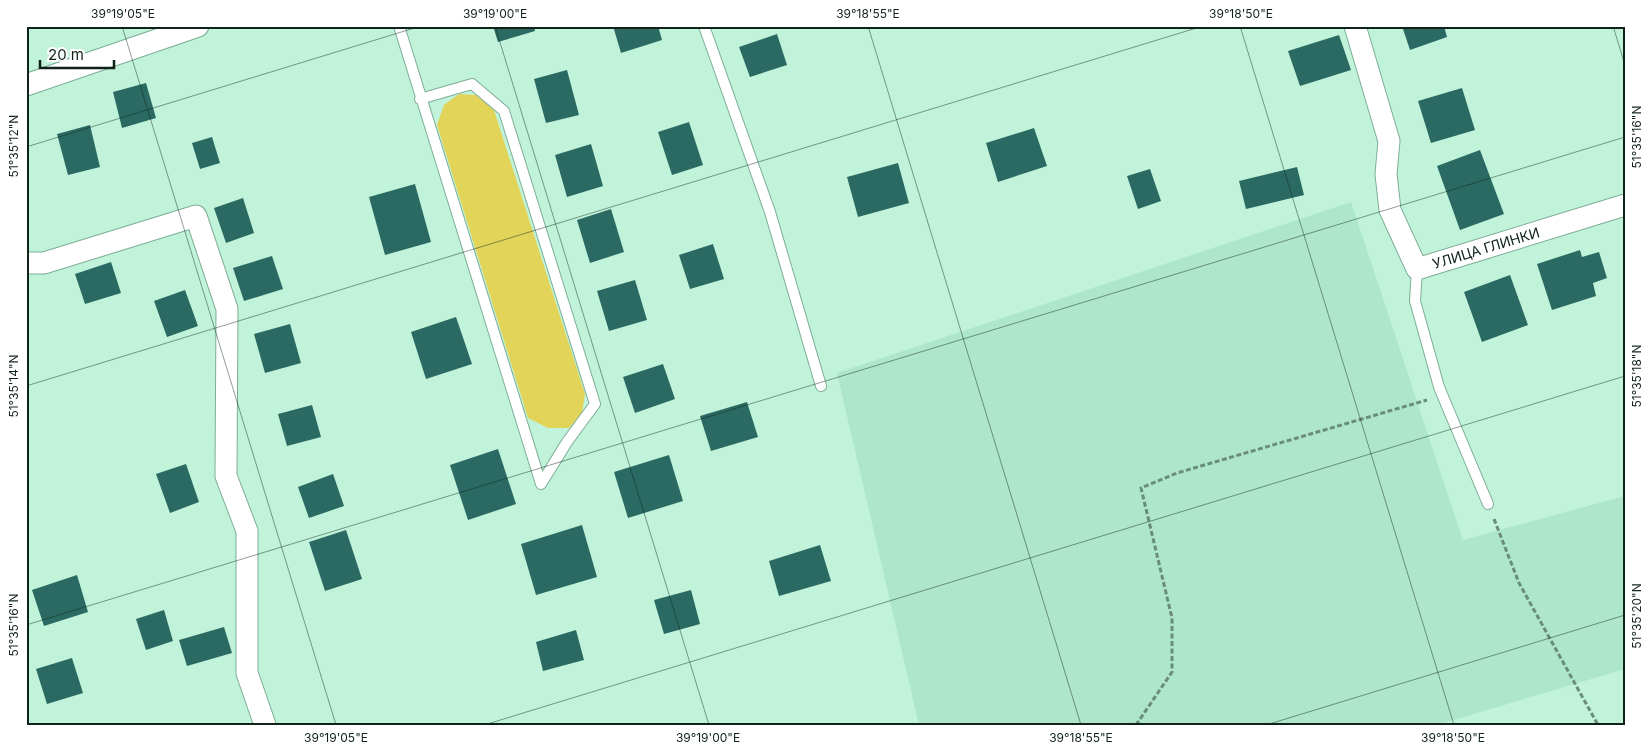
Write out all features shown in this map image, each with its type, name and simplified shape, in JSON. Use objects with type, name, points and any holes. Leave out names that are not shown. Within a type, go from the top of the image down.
[{"type":"street","points":[[26,85],[198,26]]},
{"type":"street","name":"УЛИЦА ГЛИНКИ","points":[[1355,26],[1389,141],[1386,174],[1390,210],[1417,269],[1625,205]]},
{"type":"street","points":[[26,263],[44,264],[196,216],[228,309],[226,476],[247,531],[247,673],[265,725]]},
{"type":"lane","points":[[399,26],[420,99],[541,484],[567,442],[595,404],[504,111],[472,84],[420,99]]},
{"type":"lane","points":[[704,26],[770,212],[821,386]]},
{"type":"lane","points":[[1417,269],[1415,301],[1442,395],[1488,504]]},
{"type":"path","points":[[1136,725],[1172,672],[1172,618],[1141,488],[1177,473],[1442,395]]},
{"type":"path","points":[[1488,504],[1519,583],[1598,725]]},
{"type":"shaded area","points":[[459,94],[476,95],[494,110],[585,394],[582,414],[569,428],[548,428],[528,418],[437,125],[444,105]]},
{"type":"shaded area","points":[[1351,202],[1463,540],[1625,496],[1625,669],[1437,725],[919,725],[837,373]]},
{"type":"building","points":[[493,26],[534,26],[535,31],[498,42]]},
{"type":"building","points":[[613,26],[658,26],[662,40],[621,53]]},
{"type":"building","points":[[1402,26],[1444,26],[1447,37],[1410,50]]},
{"type":"building","points":[[777,34],[787,65],[750,77],[739,47]]},
{"type":"building","points":[[1339,35],[1351,70],[1300,86],[1288,51]]},
{"type":"building","points":[[567,70],[579,115],[546,123],[534,79]]},
{"type":"building","points":[[146,83],[156,118],[122,128],[113,92]]},
{"type":"building","points":[[1462,88],[1475,130],[1431,143],[1418,101]]},
{"type":"building","points":[[689,122],[703,165],[672,175],[658,132]]},
{"type":"building","points":[[90,125],[100,167],[68,175],[57,134]]},
{"type":"building","points":[[1034,128],[1047,166],[998,182],[986,143]]},
{"type":"building","points":[[212,137],[220,163],[200,169],[192,143]]},
{"type":"building","points":[[591,144],[603,186],[567,197],[555,155]]},
{"type":"building","points":[[1480,150],[1504,214],[1460,230],[1437,166]]},
{"type":"building","points":[[898,163],[909,203],[858,217],[847,177]]},
{"type":"building","points":[[1297,167],[1304,195],[1246,209],[1239,181]]},
{"type":"building","points":[[1150,169],[1161,201],[1138,209],[1127,176]]},
{"type":"building","points":[[415,184],[431,242],[385,255],[369,197]]},
{"type":"building","points":[[243,198],[254,233],[226,243],[214,208]]},
{"type":"building","points":[[611,209],[624,252],[590,263],[577,220]]},
{"type":"building","points":[[713,244],[724,279],[690,289],[679,255]]},
{"type":"building","points":[[1580,250],[1582,257],[1599,252],[1607,278],[1593,283],[1596,296],[1552,310],[1537,264]]},
{"type":"building","points":[[272,256],[283,289],[244,301],[233,268]]},
{"type":"building","points":[[111,262],[121,293],[85,304],[75,274]]},
{"type":"building","points":[[1510,275],[1528,325],[1482,342],[1464,292]]},
{"type":"building","points":[[635,280],[647,320],[609,331],[597,291]]},
{"type":"building","points":[[185,290],[198,326],[167,337],[154,301]]},
{"type":"building","points":[[456,317],[472,364],[426,379],[411,332]]},
{"type":"building","points":[[290,324],[301,363],[265,373],[254,334]]},
{"type":"building","points":[[663,364],[675,399],[635,413],[623,377]]},
{"type":"building","points":[[747,402],[758,437],[711,451],[700,416]]},
{"type":"building","points":[[312,405],[321,437],[287,446],[278,414]]},
{"type":"building","points":[[498,449],[516,504],[468,520],[450,465]]},
{"type":"building","points":[[669,455],[683,501],[628,518],[614,472]]},
{"type":"building","points":[[186,464],[199,502],[170,513],[156,474]]},
{"type":"building","points":[[333,474],[344,506],[309,518],[298,487]]},
{"type":"building","points":[[582,525],[597,577],[536,595],[521,544]]},
{"type":"building","points":[[346,530],[362,579],[325,591],[309,542]]},
{"type":"building","points":[[820,545],[831,581],[779,596],[769,561]]},
{"type":"building","points":[[77,575],[88,612],[44,626],[32,590]]},
{"type":"building","points":[[691,590],[700,624],[664,634],[654,600]]},
{"type":"building","points":[[164,610],[173,641],[146,650],[136,619]]},
{"type":"building","points":[[224,627],[232,653],[187,666],[179,640]]},
{"type":"building","points":[[576,630],[584,660],[543,671],[536,642]]},
{"type":"building","points":[[72,658],[83,693],[47,704],[36,669]]}]
